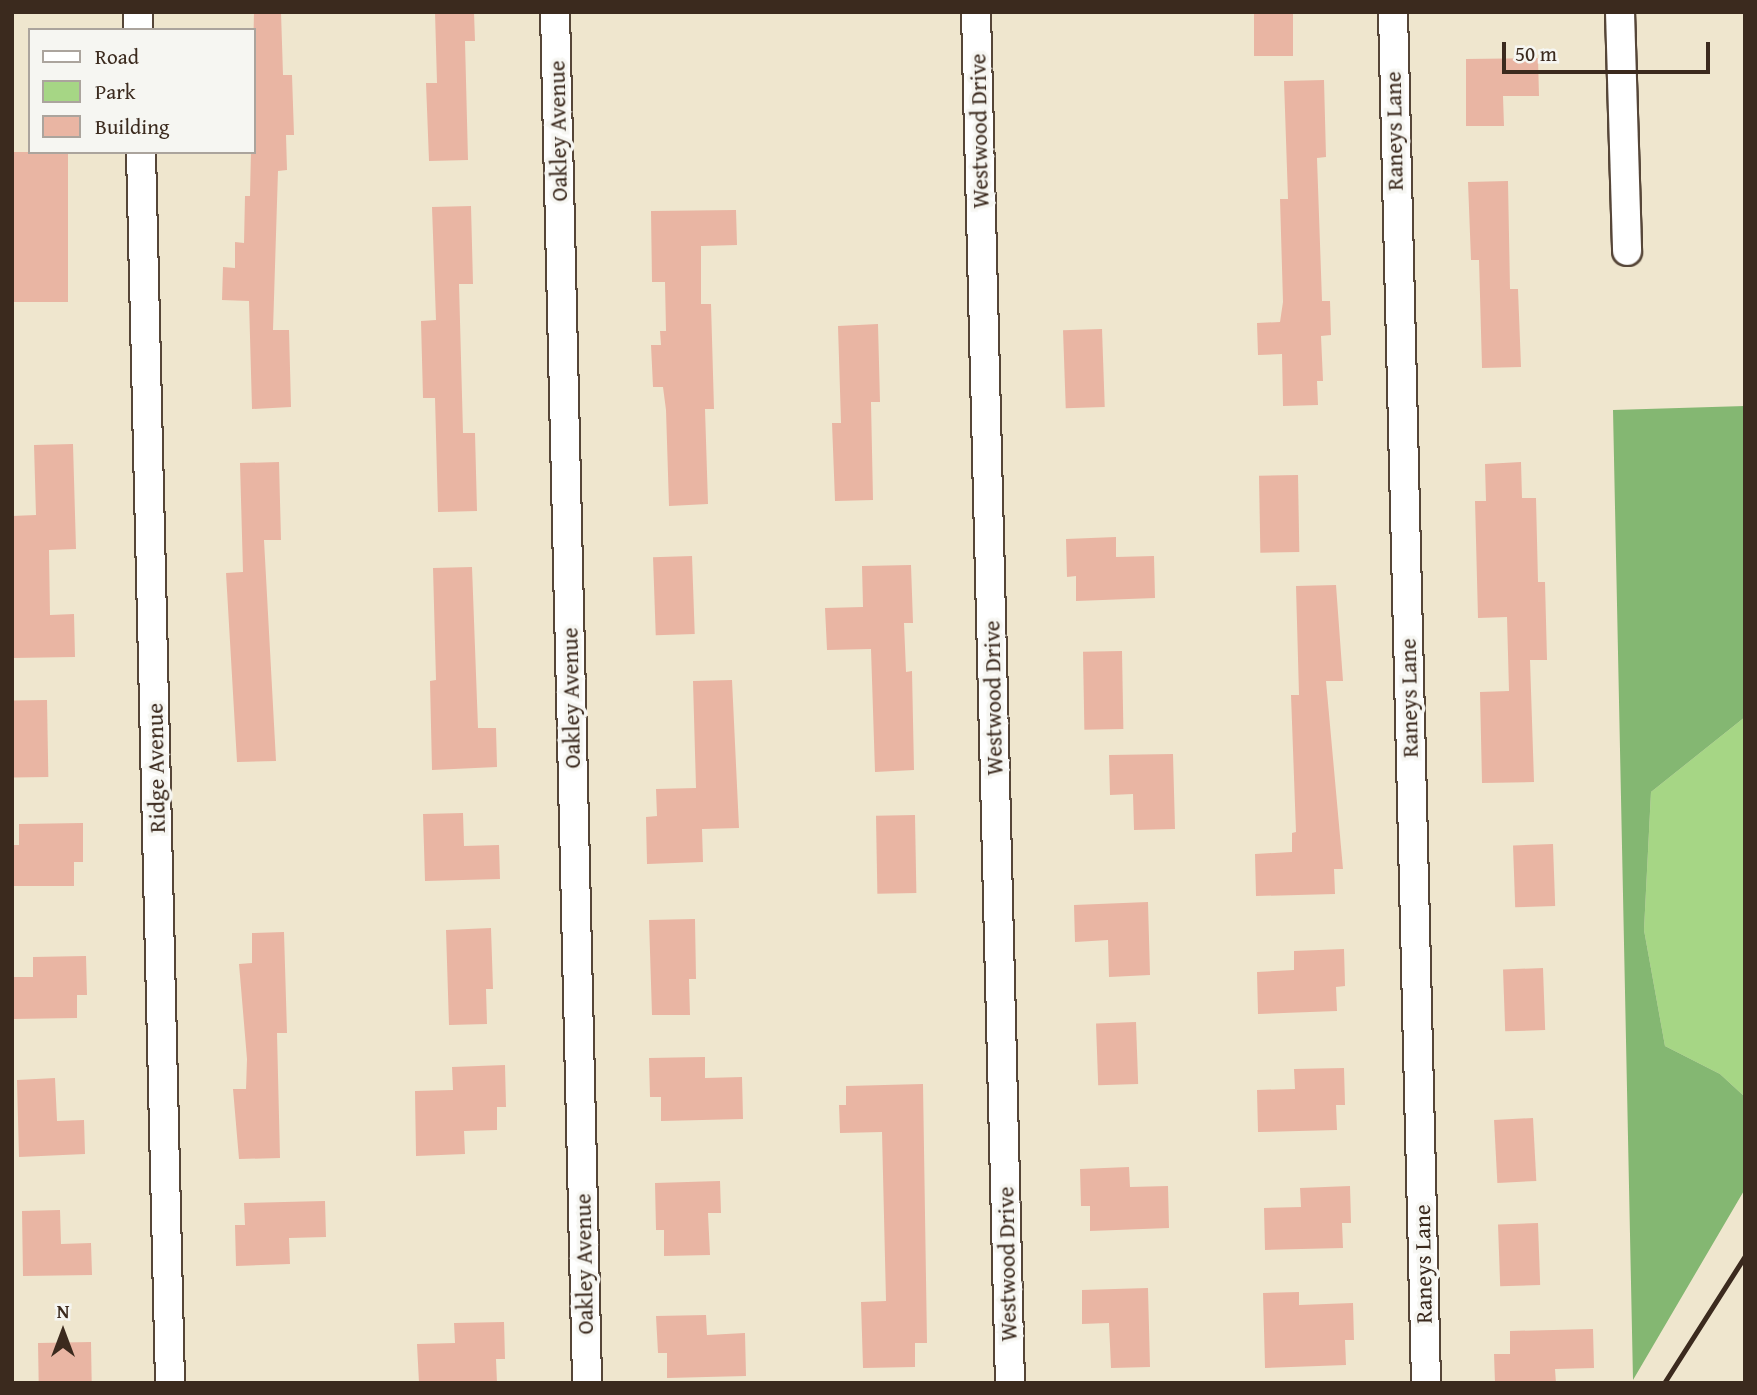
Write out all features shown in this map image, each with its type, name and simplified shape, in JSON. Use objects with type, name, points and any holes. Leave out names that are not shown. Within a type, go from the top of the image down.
[{"type":"street","name":"Oakley Avenue","points":[[555,12],[587,1383]]},
{"type":"street","name":"Westwood Drive","points":[[976,12],[1010,1383]]},
{"type":"street","name":"Raneys Lane","points":[[1393,12],[1426,1383]]},
{"type":"street","points":[[1620,12],[1627,251]]},
{"type":"street","name":"Ridge Avenue","points":[[141,154],[170,1383]]},
{"type":"green space","points":[[1745,406],[1745,717],[1651,792],[1644,930],[1665,1046],[1720,1074],[1745,1097],[1745,1189],[1633,1380],[1613,410]]},
{"type":"green space","points":[[1745,717],[1745,1097],[1720,1074],[1665,1046],[1644,930],[1651,792]]},
{"type":"building","points":[[254,12],[281,12],[283,75],[292,75],[294,135],[286,135],[287,170],[278,171],[273,330],[289,330],[291,407],[252,409],[249,301],[222,300],[223,267],[235,268],[235,242],[244,243],[245,196],[250,196],[251,154],[256,154],[256,28],[254,28]]},
{"type":"building","points":[[435,12],[474,12],[475,41],[465,41],[468,160],[429,161],[426,83],[437,83]]},
{"type":"building","points":[[1254,12],[1293,12],[1293,56],[1254,56]]},
{"type":"building","points":[[1538,58],[1539,96],[1503,96],[1504,126],[1466,126],[1466,59]]},
{"type":"building","points":[[1324,80],[1326,157],[1317,158],[1322,301],[1330,301],[1331,335],[1321,336],[1323,381],[1317,381],[1318,405],[1283,406],[1282,354],[1258,355],[1257,323],[1280,322],[1283,302],[1280,199],[1288,199],[1284,81]]},
{"type":"building","points":[[12,152],[68,154],[68,302],[12,302]]},
{"type":"building","points":[[1508,181],[1510,289],[1518,289],[1521,367],[1482,368],[1479,260],[1471,260],[1468,182]]},
{"type":"building","points":[[471,206],[473,284],[459,284],[463,433],[475,433],[477,511],[438,512],[435,398],[423,398],[421,321],[436,320],[432,207]]},
{"type":"building","points":[[736,210],[737,245],[701,246],[701,304],[711,304],[714,409],[705,409],[708,504],[669,506],[666,410],[663,387],[653,387],[651,345],[661,345],[660,331],[666,331],[665,282],[652,282],[651,211]]},
{"type":"building","points":[[878,324],[880,402],[871,402],[873,500],[835,501],[832,423],[841,423],[838,326]]},
{"type":"building","points":[[1102,329],[1105,407],[1066,408],[1063,330]]},
{"type":"building","points":[[73,444],[76,549],[49,550],[50,615],[74,614],[75,657],[12,658],[12,516],[36,515],[34,445]]},
{"type":"building","points":[[279,462],[281,540],[264,540],[276,761],[237,762],[226,573],[243,572],[240,463]]},
{"type":"building","points":[[1521,462],[1522,498],[1536,498],[1538,582],[1545,582],[1547,660],[1530,660],[1534,782],[1482,783],[1480,692],[1509,691],[1507,617],[1478,618],[1475,501],[1486,501],[1485,464]]},
{"type":"building","points":[[1298,475],[1299,552],[1260,553],[1259,476]]},
{"type":"building","points":[[1116,537],[1116,557],[1154,556],[1155,598],[1076,601],[1076,576],[1067,577],[1066,539]]},
{"type":"building","points":[[692,556],[695,634],[656,635],[653,557]]},
{"type":"building","points":[[911,565],[913,623],[904,623],[906,672],[912,671],[914,770],[875,772],[871,649],[827,650],[825,608],[863,607],[862,566]]},
{"type":"building","points":[[472,567],[478,728],[496,728],[497,767],[432,770],[430,681],[436,680],[433,568]]},
{"type":"building","points":[[1336,585],[1343,681],[1326,681],[1343,869],[1334,869],[1335,894],[1256,896],[1255,854],[1292,852],[1292,833],[1296,832],[1291,695],[1299,695],[1296,586]]},
{"type":"building","points":[[1122,651],[1123,729],[1084,730],[1083,652]]},
{"type":"building","points":[[732,680],[739,828],[702,829],[703,862],[647,864],[646,817],[657,816],[656,789],[696,788],[693,681]]},
{"type":"building","points":[[47,700],[48,777],[13,778],[12,701]]},
{"type":"building","points":[[1173,754],[1175,829],[1134,830],[1133,794],[1110,795],[1109,755]]},
{"type":"building","points":[[463,813],[464,846],[499,845],[500,879],[425,881],[423,814]]},
{"type":"building","points":[[915,815],[916,893],[877,894],[876,816]]},
{"type":"building","points":[[83,823],[83,862],[74,862],[74,886],[12,886],[12,845],[19,845],[19,824]]},
{"type":"building","points":[[1553,844],[1555,906],[1515,907],[1513,845]]},
{"type":"building","points":[[1148,902],[1150,975],[1109,977],[1108,940],[1075,942],[1074,905]]},
{"type":"building","points":[[695,919],[696,979],[689,979],[690,1015],[652,1015],[649,920]]},
{"type":"building","points":[[491,928],[493,989],[486,989],[487,1024],[449,1025],[446,930]]},
{"type":"building","points":[[284,932],[287,1033],[277,1033],[280,1158],[239,1159],[233,1089],[246,1089],[247,1059],[239,964],[252,963],[252,933]]},
{"type":"building","points":[[1344,949],[1345,986],[1336,987],[1337,1011],[1258,1014],[1257,972],[1294,970],[1294,951]]},
{"type":"building","points":[[86,956],[87,995],[77,995],[77,1018],[12,1019],[12,977],[33,977],[33,957]]},
{"type":"building","points":[[1543,968],[1545,1030],[1505,1031],[1503,969]]},
{"type":"building","points":[[1136,1022],[1138,1084],[1098,1085],[1096,1023]]},
{"type":"building","points":[[705,1057],[705,1078],[742,1077],[743,1119],[661,1121],[661,1097],[650,1097],[649,1058]]},
{"type":"building","points":[[505,1065],[506,1107],[497,1107],[497,1130],[464,1131],[465,1154],[416,1156],[415,1091],[453,1090],[452,1067]]},
{"type":"building","points":[[1344,1068],[1345,1105],[1336,1105],[1337,1130],[1258,1132],[1257,1090],[1295,1089],[1294,1069]]},
{"type":"building","points":[[55,1078],[57,1121],[84,1120],[85,1154],[19,1157],[17,1080]]},
{"type":"building","points":[[923,1084],[927,1343],[915,1343],[915,1367],[863,1368],[861,1302],[886,1301],[882,1132],[840,1133],[839,1105],[846,1105],[846,1086]]},
{"type":"building","points":[[1533,1118],[1536,1181],[1497,1183],[1494,1120]]},
{"type":"building","points":[[1129,1167],[1130,1187],[1168,1186],[1169,1228],[1090,1231],[1090,1206],[1081,1206],[1080,1169]]},
{"type":"building","points":[[720,1181],[721,1213],[708,1213],[710,1255],[664,1256],[664,1230],[656,1230],[655,1183]]},
{"type":"building","points":[[1350,1186],[1351,1223],[1342,1223],[1343,1248],[1265,1250],[1264,1208],[1301,1207],[1300,1188]]},
{"type":"building","points":[[325,1201],[326,1237],[289,1238],[290,1264],[236,1266],[235,1225],[245,1225],[244,1203]]},
{"type":"building","points":[[60,1210],[61,1244],[91,1243],[92,1275],[23,1276],[22,1211]]},
{"type":"building","points":[[1538,1223],[1540,1285],[1500,1286],[1498,1224]]},
{"type":"building","points":[[1148,1288],[1150,1367],[1111,1368],[1109,1323],[1082,1324],[1082,1290]]},
{"type":"building","points":[[1299,1292],[1299,1305],[1353,1303],[1354,1340],[1345,1340],[1346,1365],[1265,1368],[1263,1293]]},
{"type":"building","points":[[706,1315],[707,1335],[745,1333],[746,1376],[667,1378],[667,1353],[658,1353],[656,1316]]},
{"type":"building","points":[[504,1322],[505,1359],[496,1359],[497,1383],[419,1383],[417,1344],[455,1343],[454,1323]]},
{"type":"building","points":[[1593,1329],[1594,1368],[1555,1369],[1556,1383],[1495,1383],[1494,1354],[1510,1354],[1510,1331]]},
{"type":"building","points":[[91,1342],[92,1383],[39,1383],[38,1343]]},
{"type":"railway","points":[[1664,1383],[1745,1256]]}]
